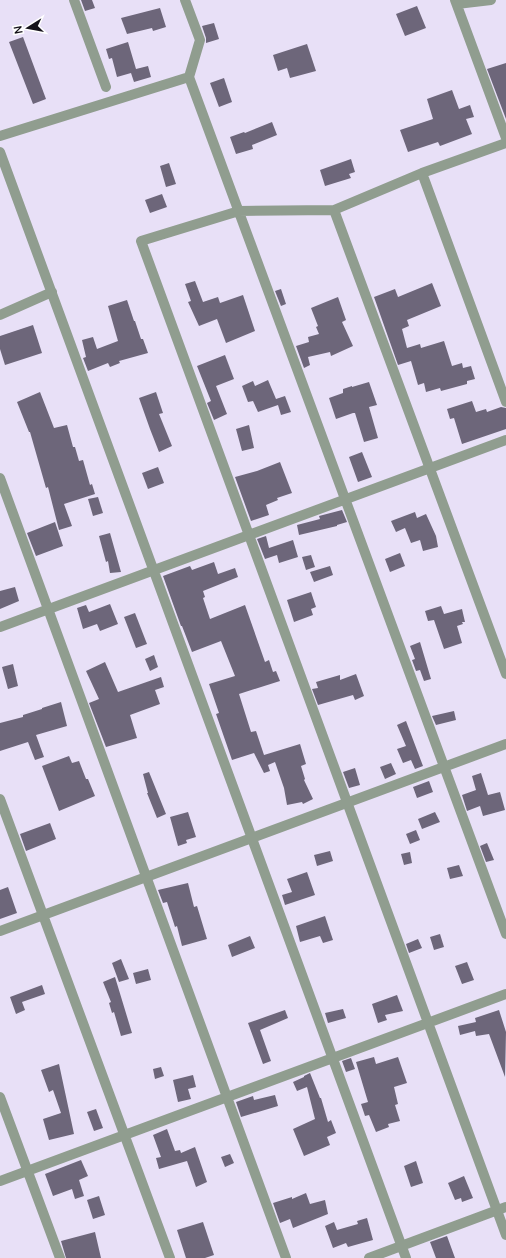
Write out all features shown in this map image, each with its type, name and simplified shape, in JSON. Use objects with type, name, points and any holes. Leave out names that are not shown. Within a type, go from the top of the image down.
[{"type":"street","points":[[74,0],[106,87]]},
{"type":"street","points":[[184,0],[200,40],[189,77],[506,934]]},
{"type":"street","points":[[491,0],[456,2],[506,138]]},
{"type":"street","points":[[0,136],[189,77]]},
{"type":"street","points":[[506,144],[422,173],[334,210],[238,211],[141,241],[428,1023],[501,1209],[506,1235]]},
{"type":"street","points":[[0,152],[406,1258]]},
{"type":"street","points":[[422,173],[506,402]]},
{"type":"street","points":[[334,210],[506,674]]},
{"type":"street","points":[[0,315],[52,292]]},
{"type":"street","points":[[0,627],[506,440]]},
{"type":"street","points":[[0,478],[286,1258]]},
{"type":"street","points":[[0,931],[506,744]]},
{"type":"street","points":[[0,799],[170,1258]]},
{"type":"street","points":[[0,1181],[506,994]]},
{"type":"street","points":[[0,1096],[60,1258]]},
{"type":"street","points":[[369,1258],[501,1209]]},
{"type":"building","points":[[81,0],[92,0],[95,8],[85,11]]},
{"type":"building","points":[[417,6],[426,28],[405,36],[396,14]]},
{"type":"building","points":[[160,8],[166,27],[153,31],[152,28],[127,34],[121,18]]},
{"type":"building","points":[[214,23],[219,39],[206,43],[202,26]]},
{"type":"building","points":[[23,37],[46,99],[33,104],[9,42]]},
{"type":"building","points":[[128,42],[136,69],[148,66],[151,77],[134,82],[131,73],[117,77],[112,58],[109,59],[106,49]]},
{"type":"building","points":[[307,44],[316,71],[290,78],[287,68],[278,71],[273,55]]},
{"type":"building","points":[[506,63],[506,119],[487,69]]},
{"type":"building","points":[[224,78],[232,102],[219,107],[210,83]]},
{"type":"building","points":[[452,90],[459,109],[470,105],[474,117],[466,119],[472,134],[440,146],[438,142],[408,152],[400,130],[433,119],[427,99]]},
{"type":"building","points":[[272,122],[277,135],[252,145],[253,149],[236,154],[230,137],[244,132],[245,133]]},
{"type":"building","points":[[351,159],[355,172],[349,174],[351,178],[325,186],[320,170]]},
{"type":"building","points":[[169,163],[176,184],[166,187],[160,166]]},
{"type":"building","points":[[162,194],[167,207],[150,213],[145,200]]},
{"type":"building","points":[[195,281],[203,302],[218,297],[220,303],[243,295],[255,331],[226,343],[217,319],[199,326],[188,302],[191,301],[185,284]]},
{"type":"building","points":[[432,283],[441,306],[407,320],[409,326],[402,329],[407,348],[420,344],[421,348],[444,341],[452,366],[462,363],[463,368],[471,366],[475,379],[467,381],[467,384],[441,391],[440,388],[426,392],[424,383],[418,385],[411,361],[398,365],[374,297],[395,289],[398,297]]},
{"type":"building","points":[[281,289],[286,304],[281,306],[275,291]]},
{"type":"building","points":[[338,297],[346,320],[342,322],[353,346],[331,356],[330,352],[308,357],[310,365],[304,368],[296,346],[309,342],[308,337],[319,334],[316,327],[318,326],[311,308]]},
{"type":"building","points":[[127,300],[141,339],[143,339],[148,353],[119,361],[120,363],[110,367],[108,363],[88,371],[83,358],[86,357],[82,340],[93,337],[97,349],[118,341],[108,306]]},
{"type":"building","points":[[33,325],[42,353],[5,365],[0,349],[0,336]]},
{"type":"building","points":[[225,355],[234,379],[216,386],[227,414],[214,420],[207,403],[211,401],[197,366]]},
{"type":"building","points":[[268,380],[276,399],[285,396],[291,412],[281,415],[278,405],[258,412],[253,401],[248,402],[242,386],[253,381],[255,386]]},
{"type":"building","points":[[369,382],[377,405],[369,407],[378,438],[364,442],[355,413],[336,419],[329,398],[343,393],[343,389]]},
{"type":"building","points":[[40,392],[54,428],[67,425],[73,447],[75,447],[79,461],[83,460],[90,485],[92,484],[95,494],[64,504],[72,526],[59,530],[48,487],[46,488],[30,432],[17,402]]},
{"type":"building","points":[[156,392],[163,413],[159,414],[172,446],[159,452],[139,398]]},
{"type":"building","points":[[472,401],[476,412],[486,409],[487,412],[501,407],[506,408],[506,429],[462,444],[454,418],[450,419],[447,409]]},
{"type":"building","points":[[249,425],[254,448],[242,451],[236,429]]},
{"type":"building","points":[[362,452],[372,477],[358,482],[349,457]]},
{"type":"building","points":[[280,462],[292,493],[277,498],[278,500],[266,505],[269,515],[251,521],[235,477],[257,471]]},
{"type":"building","points":[[158,467],[164,483],[148,489],[142,473]]},
{"type":"building","points":[[98,497],[103,513],[93,516],[88,499]]},
{"type":"building","points":[[342,510],[347,522],[337,526],[299,535],[297,525],[320,519],[319,516]]},
{"type":"building","points":[[415,512],[417,518],[426,514],[436,536],[438,547],[423,551],[420,540],[411,543],[405,528],[396,532],[391,521]]},
{"type":"building","points":[[55,522],[63,546],[36,556],[27,533]]},
{"type":"building","points":[[110,533],[121,572],[110,573],[108,561],[106,562],[99,536]]},
{"type":"building","points":[[266,536],[269,548],[293,540],[298,557],[279,563],[277,555],[265,559],[257,539]]},
{"type":"building","points":[[400,553],[405,566],[390,572],[385,559]]},
{"type":"building","points":[[311,555],[315,567],[306,570],[302,557]]},
{"type":"building","points":[[214,562],[218,574],[235,568],[238,577],[203,591],[205,597],[203,598],[210,619],[245,605],[265,662],[269,660],[273,672],[276,671],[280,681],[239,694],[251,732],[256,731],[264,755],[300,744],[306,764],[301,766],[304,780],[313,799],[303,804],[302,802],[287,805],[284,788],[275,762],[268,765],[270,771],[264,773],[254,753],[232,760],[216,714],[219,713],[209,684],[235,676],[221,641],[192,652],[181,626],[163,576],[190,566],[192,570]]},
{"type":"building","points":[[330,566],[333,575],[314,582],[310,572]]},
{"type":"building","points":[[15,587],[19,601],[0,609],[0,591]]},
{"type":"building","points":[[311,592],[316,607],[311,609],[313,615],[294,622],[287,600]]},
{"type":"building","points":[[110,604],[118,624],[100,631],[97,624],[83,629],[77,608],[86,605],[89,612]]},
{"type":"building","points":[[441,606],[444,614],[462,609],[465,622],[462,622],[463,624],[457,626],[462,643],[444,649],[434,620],[428,621],[425,611]]},
{"type":"building","points":[[135,613],[147,644],[136,648],[124,617]]},
{"type":"building","points":[[420,642],[431,679],[424,681],[420,670],[416,671],[412,660],[415,659],[410,646]]},
{"type":"building","points":[[154,655],[158,667],[150,671],[145,659]]},
{"type":"building","points":[[105,662],[118,692],[161,677],[164,687],[155,690],[160,704],[130,715],[137,738],[106,747],[89,703],[99,699],[86,671]]},
{"type":"building","points":[[13,664],[18,686],[8,689],[2,667]]},
{"type":"building","points":[[356,674],[364,696],[355,700],[353,695],[318,705],[312,689],[318,688],[316,682],[340,675],[340,680]]},
{"type":"building","points":[[61,702],[67,726],[36,735],[44,757],[35,760],[28,742],[0,751],[0,723],[23,717],[23,715]]},
{"type":"building","points":[[454,711],[456,720],[436,725],[432,716]]},
{"type":"building","points":[[406,721],[423,766],[415,769],[411,760],[403,763],[397,749],[406,746],[397,725]]},
{"type":"building","points":[[69,756],[72,763],[79,761],[95,796],[59,811],[42,766]]},
{"type":"building","points":[[391,763],[396,774],[385,779],[380,767]]},
{"type":"building","points":[[355,768],[360,785],[349,788],[343,772]]},
{"type":"building","points":[[149,772],[166,814],[157,818],[147,793],[143,774]]},
{"type":"building","points":[[481,773],[488,795],[500,792],[505,810],[483,816],[480,806],[467,811],[462,795],[476,790],[472,776]]},
{"type":"building","points":[[429,781],[433,792],[417,798],[413,787]]},
{"type":"building","points":[[188,812],[196,837],[186,840],[187,843],[178,846],[170,817]]},
{"type":"building","points":[[435,812],[440,822],[422,829],[418,819]]},
{"type":"building","points":[[50,823],[56,839],[26,851],[20,834]]},
{"type":"building","points":[[416,830],[420,840],[410,844],[406,834]]},
{"type":"building","points":[[487,843],[494,860],[486,862],[480,846]]},
{"type":"building","points":[[330,851],[333,861],[317,866],[314,855]]},
{"type":"building","points":[[410,852],[412,863],[404,865],[401,854]]},
{"type":"building","points":[[459,865],[463,876],[450,879],[447,868]]},
{"type":"building","points":[[307,872],[315,895],[285,905],[282,895],[292,892],[287,879]]},
{"type":"building","points":[[188,883],[194,907],[197,906],[207,939],[182,946],[177,926],[175,927],[167,902],[163,903],[158,890]]},
{"type":"building","points":[[8,887],[17,913],[0,919],[0,890]]},
{"type":"building","points":[[325,916],[333,940],[323,943],[320,936],[300,942],[296,926]]},
{"type":"building","points":[[440,934],[444,947],[434,950],[430,937]]},
{"type":"building","points":[[250,936],[255,948],[232,957],[228,945]]},
{"type":"building","points":[[418,939],[422,948],[409,953],[406,944]]},
{"type":"building","points":[[121,959],[129,979],[119,982],[112,963]]},
{"type":"building","points":[[467,962],[474,980],[462,984],[455,966]]},
{"type":"building","points":[[148,969],[151,980],[136,984],[133,973]]},
{"type":"building","points":[[115,977],[132,1033],[121,1036],[114,1012],[112,1013],[109,1003],[111,1002],[103,982]]},
{"type":"building","points":[[42,985],[45,994],[22,1002],[25,1010],[16,1014],[10,997]]},
{"type":"building","points":[[397,995],[403,1011],[385,1015],[387,1020],[378,1023],[372,1004]]},
{"type":"building","points":[[343,1009],[346,1018],[328,1023],[325,1013]]},
{"type":"building","points":[[285,1010],[288,1018],[260,1030],[271,1061],[263,1064],[248,1023]]},
{"type":"building","points":[[499,1010],[506,1032],[505,1077],[489,1034],[476,1036],[475,1031],[460,1035],[458,1026],[476,1022],[475,1018]]},
{"type":"building","points":[[374,1057],[376,1064],[398,1057],[407,1083],[394,1087],[398,1104],[395,1105],[400,1121],[388,1124],[389,1127],[376,1132],[369,1115],[365,1116],[361,1104],[368,1102],[356,1062]]},
{"type":"building","points":[[351,1058],[355,1069],[346,1072],[342,1061]]},
{"type":"building","points":[[59,1064],[74,1134],[49,1140],[43,1119],[61,1113],[53,1090],[49,1092],[41,1070]]},
{"type":"building","points":[[161,1067],[164,1076],[155,1079],[153,1069]]},
{"type":"building","points":[[310,1073],[321,1098],[328,1122],[331,1120],[336,1133],[327,1137],[330,1145],[304,1156],[293,1129],[315,1119],[307,1087],[297,1091],[293,1082]]},
{"type":"building","points":[[193,1075],[196,1087],[188,1089],[191,1099],[178,1102],[173,1080]]},
{"type":"building","points":[[275,1095],[278,1106],[241,1117],[236,1102],[253,1096],[254,1100]]},
{"type":"building","points":[[96,1109],[103,1128],[94,1131],[87,1112]]},
{"type":"building","points":[[167,1129],[175,1151],[180,1150],[181,1153],[195,1147],[207,1182],[196,1187],[187,1161],[159,1169],[156,1158],[161,1157],[153,1135]]},
{"type":"building","points":[[230,1154],[234,1163],[225,1167],[221,1157]]},
{"type":"building","points":[[81,1160],[88,1176],[79,1180],[84,1196],[75,1199],[72,1189],[53,1196],[45,1174]]},
{"type":"building","points":[[416,1161],[423,1183],[411,1187],[404,1166]]},
{"type":"building","points":[[464,1176],[473,1198],[462,1202],[461,1198],[455,1200],[448,1183]]},
{"type":"building","points":[[306,1193],[310,1204],[325,1200],[328,1214],[293,1228],[290,1219],[280,1223],[273,1203],[292,1197],[292,1199]]},
{"type":"building","points":[[99,1196],[105,1215],[93,1219],[87,1200]]},
{"type":"building","points":[[367,1218],[373,1240],[348,1247],[346,1243],[333,1248],[325,1226],[334,1222],[337,1230],[358,1224],[357,1221]]},
{"type":"building","points":[[203,1222],[214,1255],[205,1258],[186,1258],[177,1230]]},
{"type":"building","points":[[95,1232],[101,1258],[66,1258],[61,1241]]},
{"type":"building","points":[[447,1236],[455,1258],[436,1258],[430,1242]]}]
